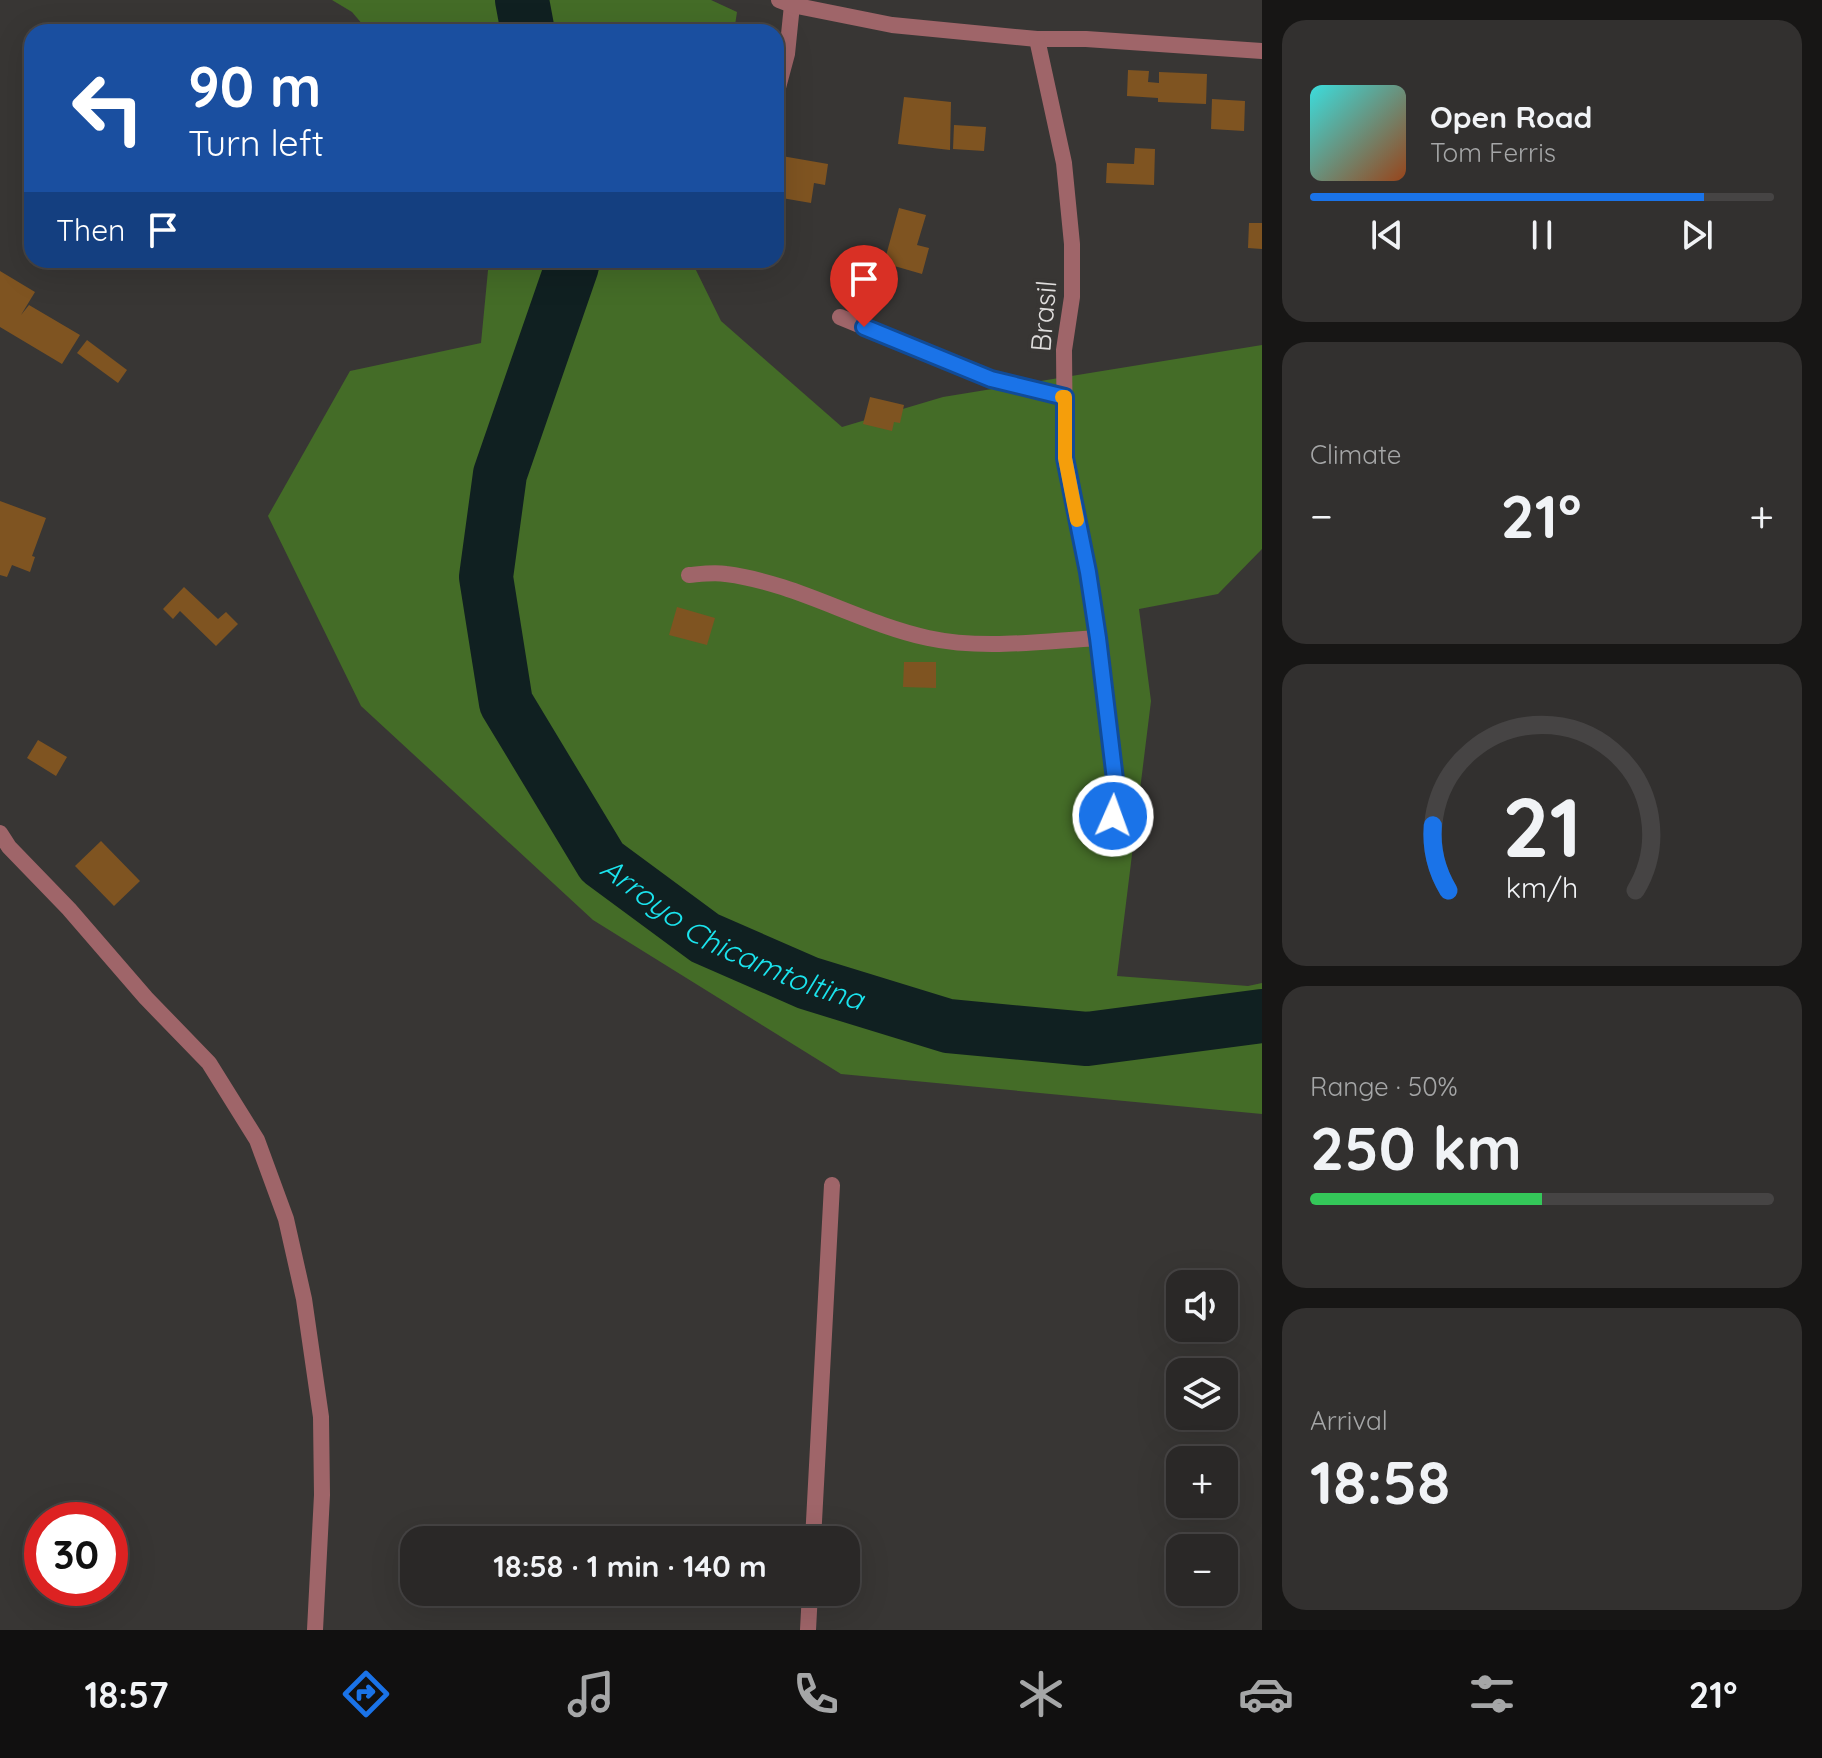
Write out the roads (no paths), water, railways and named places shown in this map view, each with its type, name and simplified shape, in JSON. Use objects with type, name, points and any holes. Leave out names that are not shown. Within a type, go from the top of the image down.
[{"type":"street","points":[[784,65],[787,54],[786,3],[892,25],[1037,39],[1086,39],[1262,51]]},
{"type":"street","name":"Brasil","points":[[1037,39],[1064,163],[1072,244],[1072,297],[1064,350],[1065,458],[1088,572],[1117,796],[1109,835]]},
{"type":"street","points":[[840,317],[991,379],[1065,397]]},
{"type":"street","points":[[689,575],[723,573],[784,587],[852,614],[929,638],[976,644],[1098,638]]},
{"type":"street","points":[[0,833],[9,847],[69,909],[146,998],[209,1063],[257,1140],[286,1219],[304,1299],[321,1417],[322,1495],[315,1630]]},
{"type":"street","points":[[814,1526],[832,1185]]},
{"type":"street","points":[[808,1630],[809,1606]]},
{"type":"waterway","name":"Arroyo Chicamtoltina","points":[[522,0],[526,24]]},
{"type":"waterway","name":"Arroyo Chicamtoltina","points":[[571,268],[500,474],[486,577],[506,703],[602,862],[705,938],[808,983],[948,1026],[1087,1039],[1262,1016]]}]
